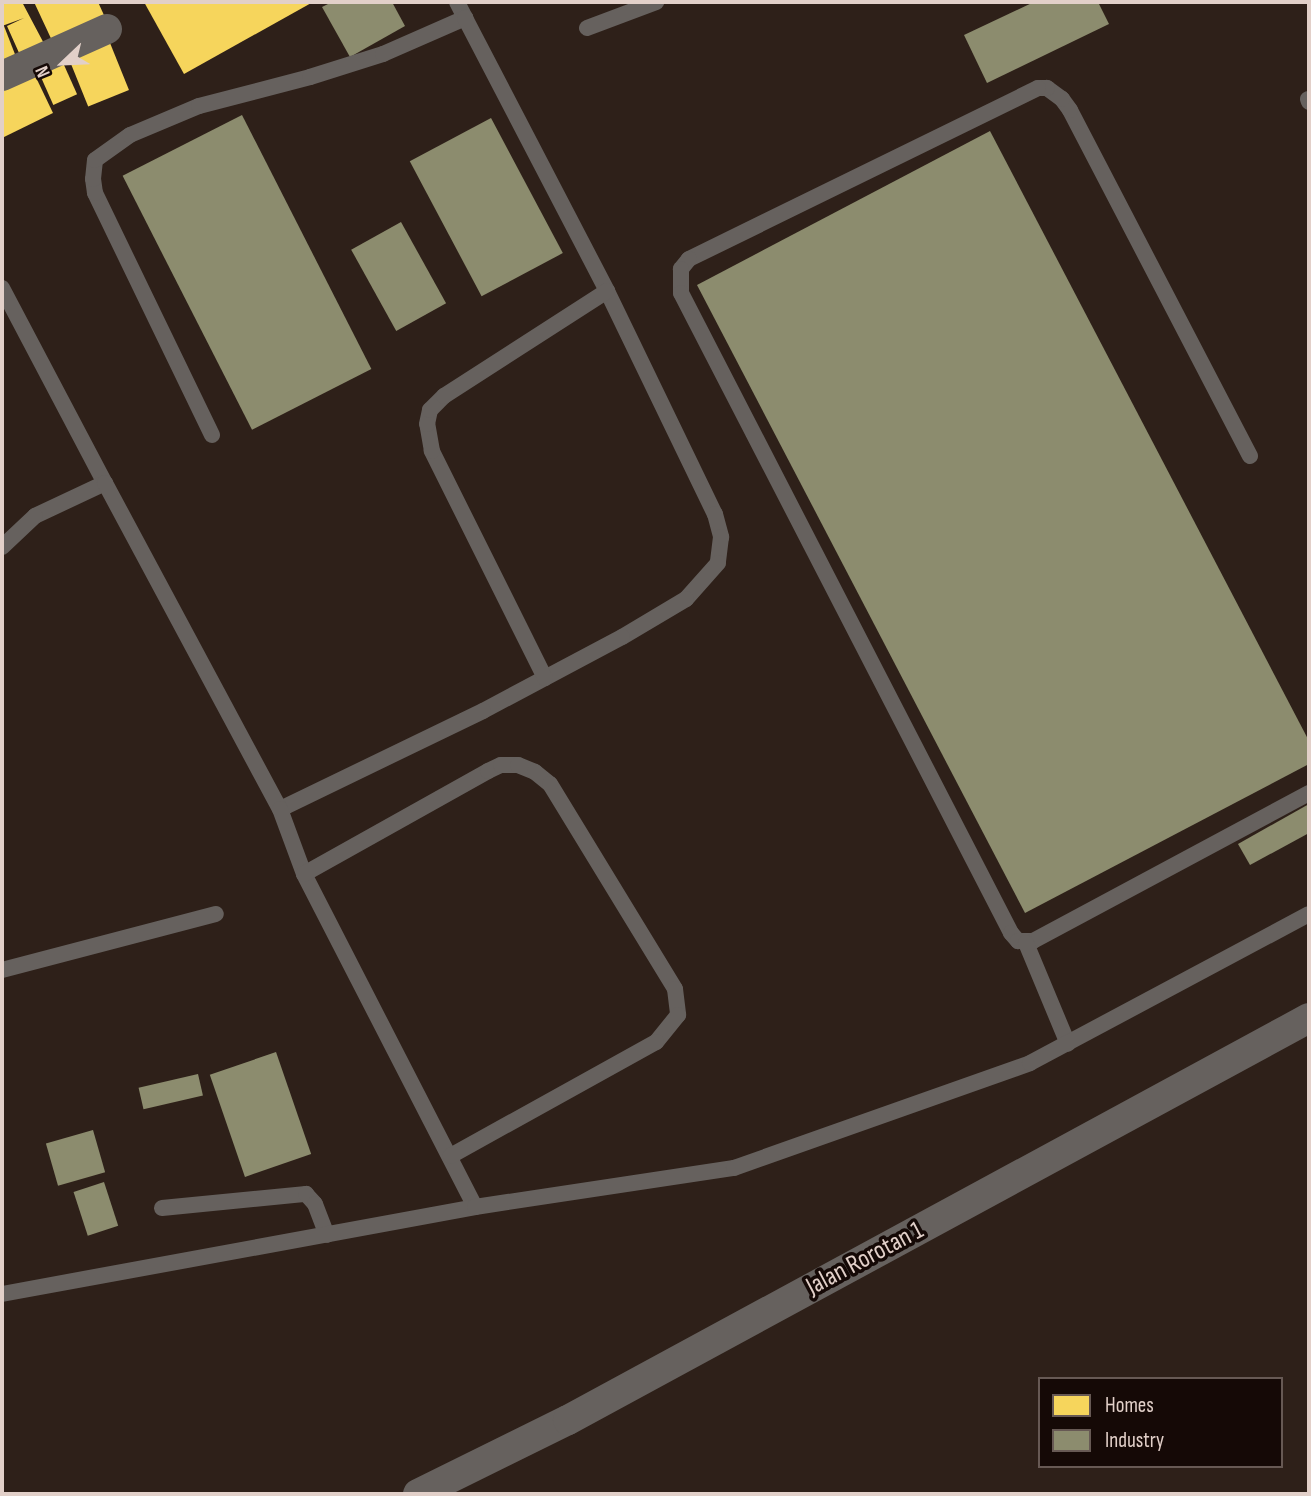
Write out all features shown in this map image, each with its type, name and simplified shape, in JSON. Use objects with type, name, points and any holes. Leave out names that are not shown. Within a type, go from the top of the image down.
[{"type":"street","points":[[2,76],[107,29]]},
{"type":"street","name":"Jalan Rorotan 1","points":[[418,1494],[569,1420],[1309,1018]]},
{"type":"lane","points":[[279,809],[545,678],[686,599],[718,563],[721,537],[715,513],[607,291],[457,2]]},
{"type":"lane","points":[[587,28],[656,2]]},
{"type":"lane","points":[[212,435],[95,194],[95,160],[130,135],[200,106],[371,58],[465,18]]},
{"type":"lane","points":[[1250,456],[1070,110],[1062,99],[1047,88],[1038,88],[689,259],[681,269],[681,293],[1011,933],[1018,941],[1026,943],[1309,793]]},
{"type":"lane","points":[[2,288],[279,809],[304,874],[475,1207]]},
{"type":"lane","points":[[545,678],[432,452],[427,424],[430,410],[444,396],[607,291]]},
{"type":"lane","points":[[2,547],[35,516],[105,483]]},
{"type":"lane","points":[[304,874],[488,771],[501,765],[518,765],[535,772],[550,784],[675,989],[678,1015],[656,1042],[450,1156]]},
{"type":"lane","points":[[2,970],[216,914]]},
{"type":"lane","points":[[2,1294],[475,1207],[734,1168],[1030,1063],[1309,914]]},
{"type":"lane","points":[[1026,943],[1068,1044]]},
{"type":"lane","points":[[162,1208],[306,1194],[315,1204],[327,1235]]},
{"type":"building: Homes","points":[[2,2],[22,2],[49,53],[24,64],[7,26],[24,18],[2,26]]},
{"type":"building: Homes","points":[[34,2],[98,2],[108,24],[55,47]]},
{"type":"building: Homes","points":[[144,2],[313,2],[184,74]]},
{"type":"building: Homes","points":[[4,26],[18,62],[2,69],[2,27]]},
{"type":"building: Homes","points":[[108,38],[129,90],[88,106],[67,54]]},
{"type":"building: Homes","points":[[60,56],[77,94],[53,105],[36,67]]},
{"type":"building: Homes","points":[[31,67],[53,113],[2,138],[2,81]]},
{"type":"building: Industry","points":[[332,2],[392,2],[405,26],[350,57],[322,7]]},
{"type":"building: Industry","points":[[1034,2],[1098,2],[1109,24],[987,83],[964,35]]},
{"type":"building: Industry","points":[[242,115],[371,369],[252,430],[123,176]]},
{"type":"building: Industry","points":[[491,118],[563,253],[482,296],[410,161]]},
{"type":"building: Industry","points":[[990,131],[1309,741],[1309,764],[1025,913],[697,285]]},
{"type":"building: Industry","points":[[401,222],[446,303],[396,331],[351,250]]},
{"type":"building: Industry","points":[[1309,804],[1309,833],[1250,865],[1238,844]]},
{"type":"building: Industry","points":[[276,1052],[311,1154],[245,1177],[210,1075]]},
{"type":"building: Industry","points":[[198,1074],[203,1095],[144,1109],[139,1088]]},
{"type":"building: Industry","points":[[93,1130],[105,1172],[58,1186],[46,1144]]},
{"type":"building: Industry","points":[[104,1182],[118,1226],[88,1236],[74,1192]]}]
